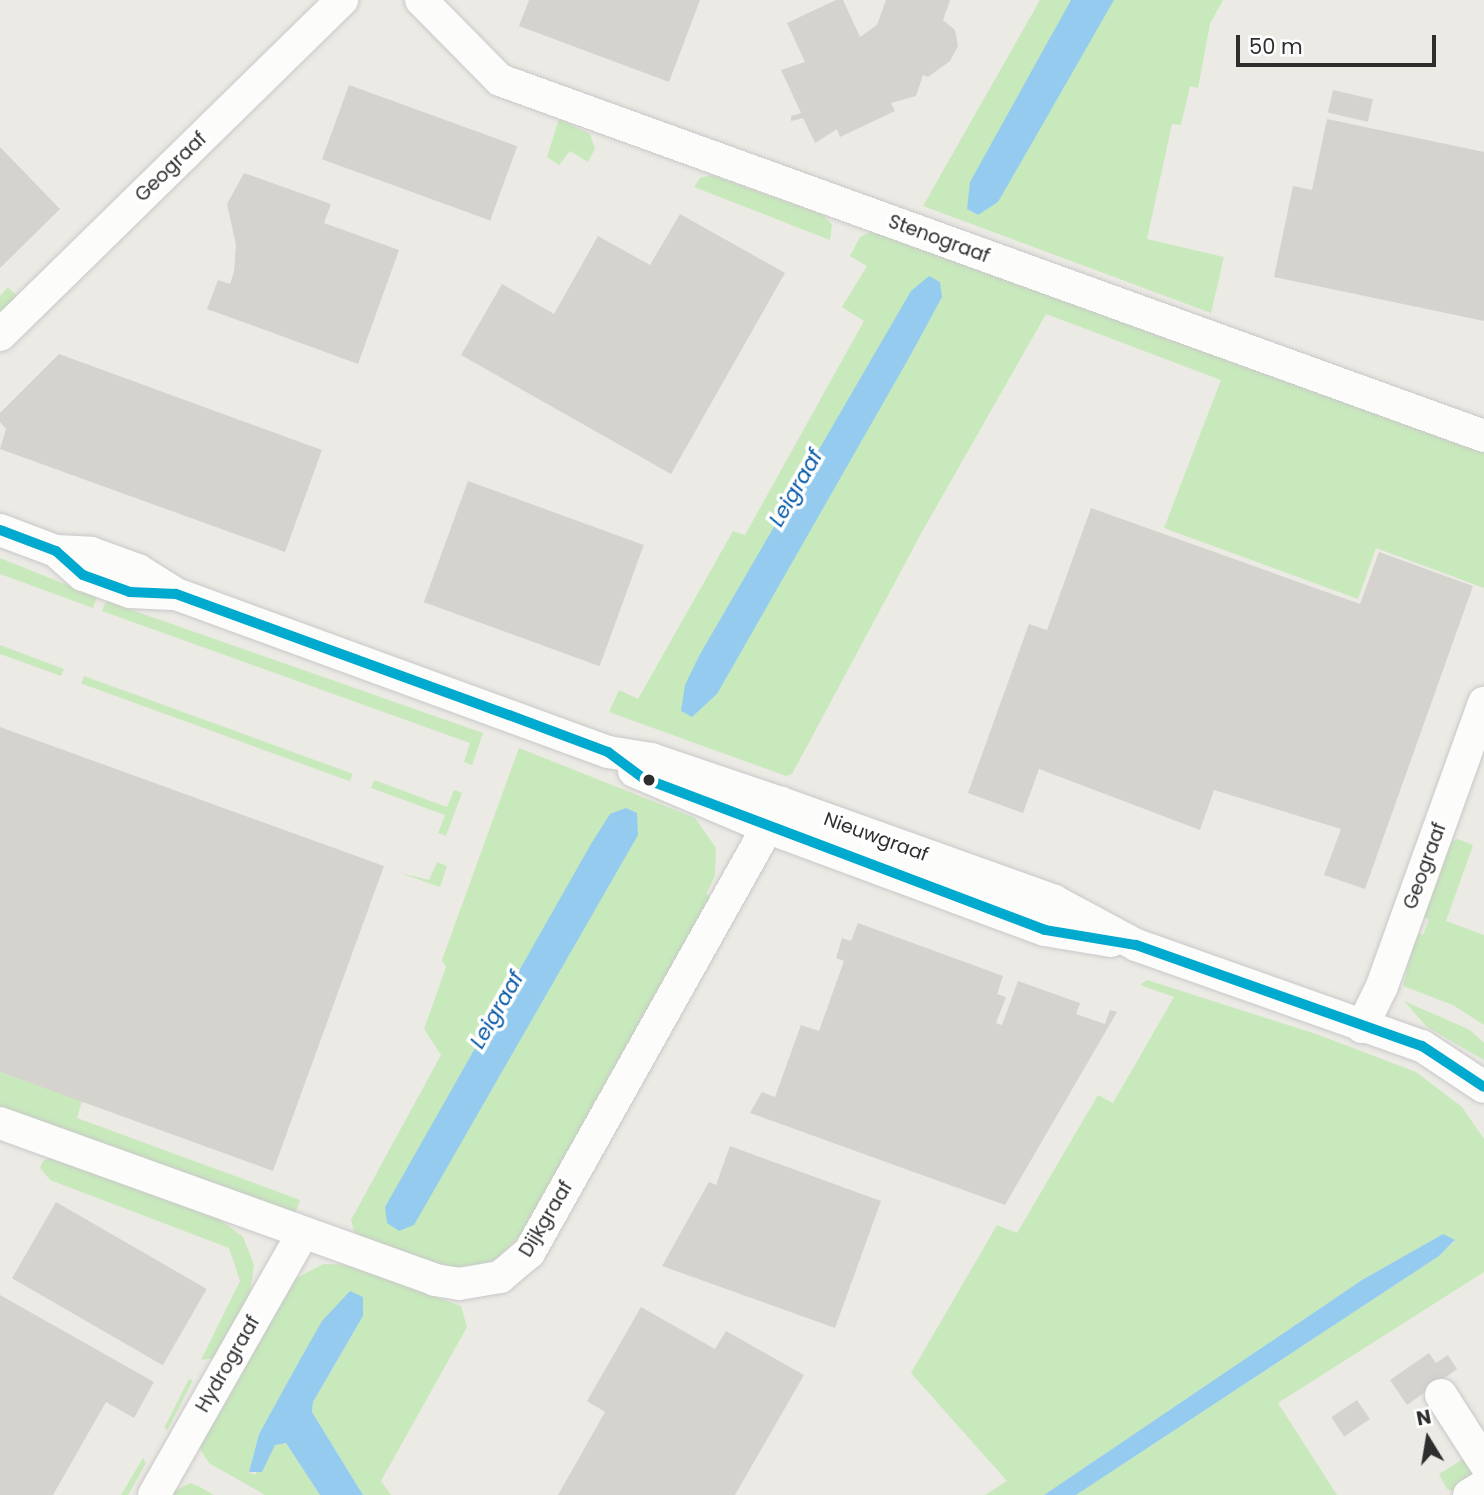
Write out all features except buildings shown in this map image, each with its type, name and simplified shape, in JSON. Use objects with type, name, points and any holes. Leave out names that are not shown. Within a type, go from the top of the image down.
[{"type":"street","name":"Geograaf","points":[[0,335],[342,0]]},
{"type":"street","name":"Stenograaf","points":[[421,0],[499,80],[1484,436]]},
{"type":"street","name":"Nieuwgraaf","points":[[0,530],[56,551],[90,554],[138,570],[176,594],[607,752],[651,760],[774,815],[1054,901],[1136,945],[1422,1046],[1484,1087]]},
{"type":"street","name":"Geograaf","points":[[1362,1027],[1382,986],[1484,703]]},
{"type":"street","name":"Dijkgraaf","points":[[0,1123],[303,1233],[459,1284],[480,1283],[515,1268],[529,1253],[774,815]]},
{"type":"street","name":"Hydrograaf","points":[[153,1495],[303,1233]]},
{"type":"street","points":[[1441,1395],[1484,1462]]},
{"type":"street","points":[[1469,1495],[1484,1486]]},
{"type":"green space","points":[[1040,0],[1078,0],[967,209],[977,215],[998,202],[1104,0],[1223,0],[1210,24],[1198,88],[1190,86],[1181,125],[1172,124],[1147,239],[1224,257],[1211,313],[923,206]]},
{"type":"green space","points":[[559,119],[590,134],[595,149],[588,162],[570,151],[559,165],[547,157]]},
{"type":"green space","points":[[712,175],[823,215],[832,225],[830,240],[694,187],[700,178]]},
{"type":"green space","points":[[873,231],[1484,452],[1484,588],[1376,548],[1358,599],[1164,528],[1221,380],[1046,314],[923,530],[792,774],[786,776],[609,712],[619,690],[638,699],[733,531],[745,535],[864,321],[842,307],[867,266],[850,256],[860,237]],"holes":[[[929,277],[940,282],[717,694],[694,715],[682,711]]]},
{"type":"green space","points":[[8,287],[17,296],[0,313],[0,296]]},
{"type":"green space","points":[[0,558],[97,597],[93,608],[0,574]]},
{"type":"green space","points":[[106,601],[483,733],[472,765],[464,762],[470,743],[102,611]]},
{"type":"green space","points":[[0,645],[64,669],[61,676],[0,654]]},
{"type":"green space","points":[[84,676],[353,774],[350,781],[81,684]]},
{"type":"green space","points":[[519,748],[695,818],[716,848],[715,876],[706,894],[714,899],[527,1228],[497,1259],[478,1266],[446,1268],[355,1235],[351,1220],[441,1055],[424,1029],[446,967],[442,960]]},
{"type":"green space","points":[[374,780],[447,807],[454,790],[462,793],[446,836],[438,833],[445,815],[371,788]]},
{"type":"green space","points":[[1458,839],[1473,845],[1446,921],[1484,935],[1484,1025],[1453,1005],[1403,986],[1416,933],[1423,935],[1429,919],[1421,916],[1447,843]]},
{"type":"green space","points":[[437,862],[447,866],[440,887],[400,873],[429,880]]},
{"type":"green space","points":[[1147,980],[1319,1035],[1416,1072],[1462,1107],[1484,1139],[1484,1272],[1278,1403],[1337,1495],[1076,1495],[1439,1256],[1455,1241],[1443,1234],[1362,1280],[1044,1495],[985,1495],[1007,1481],[911,1373],[997,1225],[1017,1233],[1098,1095],[1113,1103],[1174,997],[1140,985]]},
{"type":"green space","points":[[1404,1001],[1470,1030],[1484,1043],[1484,1060],[1427,1027]]},
{"type":"green space","points":[[0,1072],[82,1101],[77,1118],[300,1200],[295,1214],[0,1107]]},
{"type":"green space","points":[[50,1158],[218,1218],[243,1237],[254,1265],[250,1295],[214,1358],[201,1360],[240,1281],[229,1248],[50,1180],[40,1168],[43,1161]]},
{"type":"green space","points":[[323,1264],[348,1265],[461,1306],[467,1327],[381,1481],[391,1495],[363,1495],[312,1412],[313,1402],[363,1316],[362,1300],[350,1291],[297,1365],[259,1434],[249,1472],[255,1475],[275,1445],[286,1443],[320,1495],[265,1495],[209,1463],[201,1451],[200,1444],[293,1280]]},
{"type":"green space","points":[[189,1379],[193,1381],[168,1430],[164,1428]]},
{"type":"green space","points":[[1470,1455],[1478,1470],[1455,1492],[1447,1489],[1439,1474]]},
{"type":"green space","points":[[143,1458],[146,1463],[128,1495],[121,1495]]},
{"type":"green space","points":[[190,1483],[198,1486],[214,1495],[167,1495]]},
{"type":"water","points":[[1071,0],[1114,0],[998,202],[978,215],[967,209],[970,182]]},
{"type":"water","points":[[929,276],[940,282],[942,297],[910,356],[717,694],[692,717],[681,711],[685,685],[699,656],[911,291]]},
{"type":"water","name":"Leigraaf","points":[[626,808],[637,813],[638,835],[414,1225],[399,1231],[387,1223],[385,1207],[591,844],[610,814]]},
{"type":"water","points":[[1443,1234],[1455,1240],[1439,1256],[1076,1495],[1044,1495],[1362,1280]]},
{"type":"water","points":[[350,1291],[363,1297],[363,1316],[313,1402],[312,1412],[363,1495],[320,1495],[286,1443],[275,1445],[262,1472],[249,1472],[259,1434],[297,1365],[322,1321]]},
{"type":"transit line","points":[[0,530],[56,551],[83,575],[130,592],[176,594],[509,715],[608,752],[643,778],[1045,930],[1136,945],[1422,1046],[1484,1087]]}]
